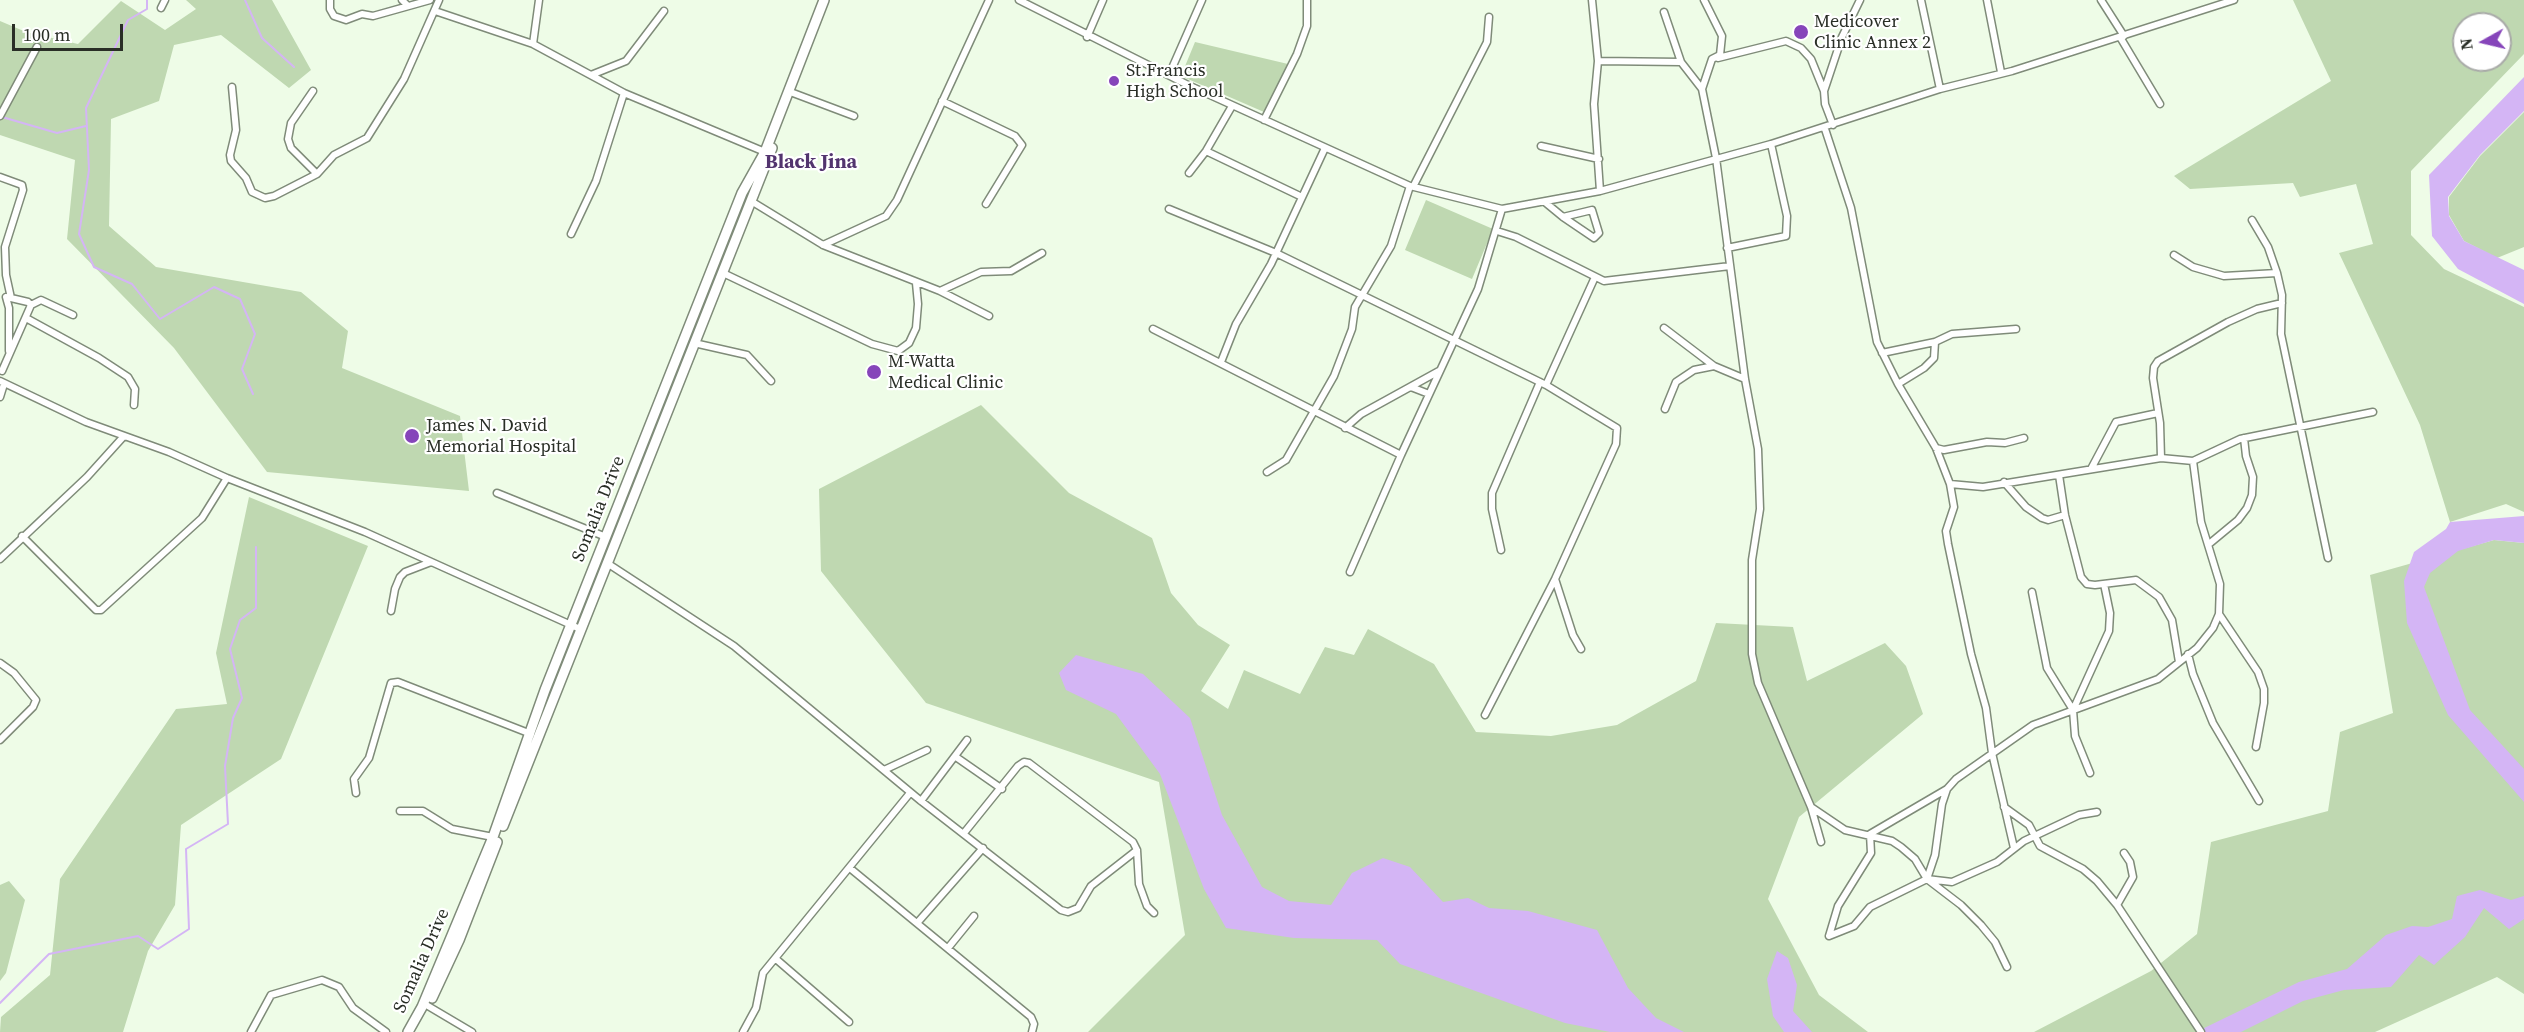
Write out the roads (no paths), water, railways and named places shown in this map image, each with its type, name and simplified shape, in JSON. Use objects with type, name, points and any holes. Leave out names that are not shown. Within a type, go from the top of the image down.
[{"type":"main road","name":"Somalia Drive","points":[[414,1032],[459,939],[576,627],[606,537],[742,193],[765,152],[824,0]]},
{"type":"main road","name":"Somalia Drive","points":[[408,1032],[422,1006],[494,837],[532,734],[545,690],[607,563],[830,0]]},
{"type":"street","points":[[161,8],[165,0]]},
{"type":"street","points":[[330,0],[330,9],[339,20],[362,14],[373,16],[430,0]]},
{"type":"street","points":[[402,0],[408,6]]},
{"type":"street","points":[[232,87],[236,130],[230,155],[231,161],[246,178],[252,192],[265,198],[274,196],[317,174],[334,155],[367,138],[404,79],[439,0]]},
{"type":"street","points":[[533,44],[539,0]]},
{"type":"street","points":[[823,245],[886,216],[897,200],[989,0]]},
{"type":"street","points":[[1019,0],[1232,106],[1412,186],[1430,193],[1502,210],[1600,191],[1826,129],[1940,89],[2122,36],[2234,0]]},
{"type":"street","points":[[1088,36],[1103,0]]},
{"type":"street","points":[[1169,75],[1202,0]]},
{"type":"street","points":[[1264,120],[1306,26],[1307,0]]},
{"type":"street","points":[[1592,0],[1598,61],[1594,104],[1600,191]]},
{"type":"street","points":[[1702,89],[1712,59],[1720,55],[1722,36],[1704,0]]},
{"type":"street","points":[[1824,91],[1842,37],[1860,0]]},
{"type":"street","points":[[1921,0],[1940,89]]},
{"type":"street","points":[[1987,0],[2001,72]]},
{"type":"street","points":[[2101,0],[2160,104]]},
{"type":"street","points":[[435,11],[533,44],[624,93],[765,152]]},
{"type":"street","points":[[591,75],[626,61],[664,11]]},
{"type":"street","points":[[1664,12],[1681,62],[1702,89],[1716,158],[1745,379],[1758,449],[1760,483],[1758,530],[1752,560],[1754,669],[1811,807],[1821,842]]},
{"type":"street","points":[[1267,472],[1286,460],[1338,367],[1352,328],[1360,296],[1391,246],[1412,186],[1487,42],[1489,17]]},
{"type":"street","points":[[1712,59],[1763,49],[1774,43],[1786,41],[1801,48],[1811,58],[1824,91],[1825,104],[1833,125]]},
{"type":"street","points":[[0,116],[16,90],[37,47]]},
{"type":"street","points":[[1598,61],[1681,62]]},
{"type":"street","points":[[313,91],[291,123],[288,139],[291,148],[317,174]]},
{"type":"street","points":[[571,234],[596,181],[624,93]]},
{"type":"street","points":[[794,93],[854,116]]},
{"type":"street","points":[[942,101],[1015,136],[1022,145],[986,204]]},
{"type":"street","points":[[1189,173],[1206,151],[1232,106]]},
{"type":"street","points":[[1826,129],[1851,208],[1877,342],[1898,384],[1936,448],[1950,484],[1954,507],[1946,531],[1948,544],[1971,654],[1986,708],[1992,753],[2014,848]]},
{"type":"street","points":[[1727,248],[1786,236],[1787,216],[1771,144]]},
{"type":"street","points":[[1541,146],[1599,159]]},
{"type":"street","points":[[1221,362],[1236,324],[1276,253],[1325,148]]},
{"type":"street","points":[[1206,151],[1302,197]]},
{"type":"street","points":[[0,177],[22,185],[23,190],[5,247],[9,354]]},
{"type":"street","points":[[752,201],[823,245],[940,291],[989,316]]},
{"type":"street","points":[[1546,202],[1563,217],[1594,238],[1599,233],[1592,210],[1563,217]]},
{"type":"street","points":[[1169,209],[1276,253],[1543,384],[1611,422],[1618,433],[1593,497],[1556,579],[1485,715]]},
{"type":"street","points":[[1350,572],[1478,289],[1502,210]]},
{"type":"street","points":[[2253,220],[2268,247],[2277,273],[2282,303],[2281,334],[2328,558]]},
{"type":"street","points":[[1497,231],[1516,237],[1595,277],[1615,281],[1730,266]]},
{"type":"street","points":[[940,291],[981,272],[1011,271],[1042,253]]},
{"type":"street","points":[[2174,255],[2193,267],[2224,276],[2277,273]]},
{"type":"street","points":[[723,273],[872,345],[898,351],[909,344],[916,328],[918,304],[916,283]]},
{"type":"street","points":[[1501,550],[1492,509],[1492,493],[1595,277]]},
{"type":"street","points":[[6,297],[28,302],[31,305]]},
{"type":"street","points":[[2,371],[31,305],[41,300],[73,315]]},
{"type":"street","points":[[2161,458],[2153,378],[2154,367],[2158,361],[2228,322],[2257,309],[2282,303]]},
{"type":"street","points":[[26,318],[99,358],[128,377],[135,389],[134,405]]},
{"type":"street","points":[[1664,328],[1714,366],[1745,379]]},
{"type":"street","points":[[1153,329],[1401,455]]},
{"type":"street","points":[[1882,354],[1935,342],[1952,334],[2016,329]]},
{"type":"street","points":[[1898,384],[1924,368],[1934,358],[1935,342]]},
{"type":"street","points":[[694,343],[747,355],[771,381]]},
{"type":"street","points":[[1665,408],[1669,393],[1684,374],[1714,366]]},
{"type":"street","points":[[1345,428],[1361,414],[1439,371]]},
{"type":"street","points":[[0,397],[2,382],[124,436],[169,452],[227,478],[312,511],[576,627]]},
{"type":"street","points":[[1411,387],[1429,394]]},
{"type":"street","points":[[2091,468],[2116,422],[2158,412]]},
{"type":"street","points":[[1950,484],[1983,487],[2161,458],[2193,460],[2244,438],[2373,412]]},
{"type":"street","points":[[0,560],[22,536],[87,477],[124,436]]},
{"type":"street","points":[[1936,448],[1944,450],[1987,442],[2005,443],[2024,438]]},
{"type":"street","points":[[2209,544],[2238,520],[2247,508],[2252,495],[2253,477],[2246,456],[2244,438]]},
{"type":"street","points":[[1870,834],[1947,789],[1956,779],[2033,724],[2158,680],[2206,639],[2219,614],[2219,578],[2201,522],[2193,460]]},
{"type":"street","points":[[2059,475],[2081,577],[2087,584],[2136,580],[2159,597],[2172,620],[2179,662]]},
{"type":"street","points":[[22,536],[96,610],[101,610],[202,518],[227,478]]},
{"type":"street","points":[[2004,483],[2026,507],[2042,518],[2048,520],[2066,515]]},
{"type":"street","points":[[497,493],[606,537]]},
{"type":"street","points":[[390,611],[394,589],[405,572],[431,562]]},
{"type":"street","points":[[607,563],[734,646],[910,793],[1061,910],[1068,912],[1078,908],[1091,886],[1137,850]]},
{"type":"street","points":[[1556,579],[1573,635],[1581,649]]},
{"type":"street","points":[[2073,710],[2109,631],[2110,613],[2104,584]]},
{"type":"street","points":[[2032,592],[2047,668],[2073,710],[2075,736],[2090,773]]},
{"type":"street","points":[[2219,614],[2258,672],[2264,689],[2264,703],[2256,747]]},
{"type":"street","points":[[2188,654],[2193,674],[2212,723],[2259,801]]},
{"type":"street","points":[[0,663],[14,673],[36,700],[33,707],[0,740]]},
{"type":"street","points":[[356,793],[354,779],[369,758],[391,683],[398,682],[532,734]]},
{"type":"street","points":[[921,801],[967,740]]},
{"type":"street","points":[[884,770],[927,750]]},
{"type":"street","points":[[956,757],[1002,789]]},
{"type":"street","points":[[964,833],[1002,789],[1018,766],[1024,762],[1029,763],[1133,842],[1137,850],[1139,884],[1148,906],[1154,913]]},
{"type":"street","points":[[1927,879],[1935,855],[1938,816],[1947,789]]},
{"type":"street","points":[[743,1032],[756,1008],[760,979],[910,793]]},
{"type":"street","points":[[2003,806],[2029,825],[2040,846],[2083,869],[2117,905],[2199,1030]]},
{"type":"street","points":[[1811,807],[1845,830],[1870,834],[1892,841],[1901,847],[1915,859],[1927,879],[1981,925],[1995,942],[2007,967]]},
{"type":"street","points":[[400,811],[423,811],[452,829],[494,837]]},
{"type":"street","points":[[1870,834],[1871,853],[1838,906],[1828,936],[1854,926],[1870,907],[1927,879],[1952,882],[1997,862],[2014,848],[2079,815],[2097,812]]},
{"type":"street","points":[[918,922],[983,848]]},
{"type":"street","points":[[2117,905],[2133,877],[2130,862],[2124,853]]},
{"type":"street","points":[[850,869],[918,922],[1031,1017],[1034,1024],[1032,1032]]},
{"type":"street","points":[[948,948],[975,916]]},
{"type":"street","points":[[776,958],[849,1022]]},
{"type":"street","points":[[251,1032],[271,995],[284,989],[327,980],[339,987],[353,1008],[386,1032]]},
{"type":"street","points":[[428,1006],[472,1032]]},
{"type":"waterway","points":[[147,0],[147,9],[128,20],[86,108],[89,170],[79,234],[94,267],[132,284],[160,319],[214,287],[240,299],[255,334],[242,369],[253,394]]},
{"type":"waterway","points":[[245,0],[262,38],[294,67]]},
{"type":"waterway","points":[[2,117],[57,133],[86,126]]},
{"type":"waterway","points":[[0,1003],[49,954],[138,936],[158,949],[189,929],[186,849],[228,824],[225,766],[233,718],[242,698],[230,649],[240,620],[256,608],[256,547]]},
{"type":"place","name":"Medicover Clinic Annex 2","points":[[1801,32]]},
{"type":"place","name":"St.Francis High School","points":[[1114,81]]},
{"type":"place","name":"M-Watta Medical Clinic","points":[[874,372]]},
{"type":"place","name":"James N. David Memorial Hospital","points":[[412,436]]},
{"type":"district","name":"Black Jina","points":[[811,163]]}]
